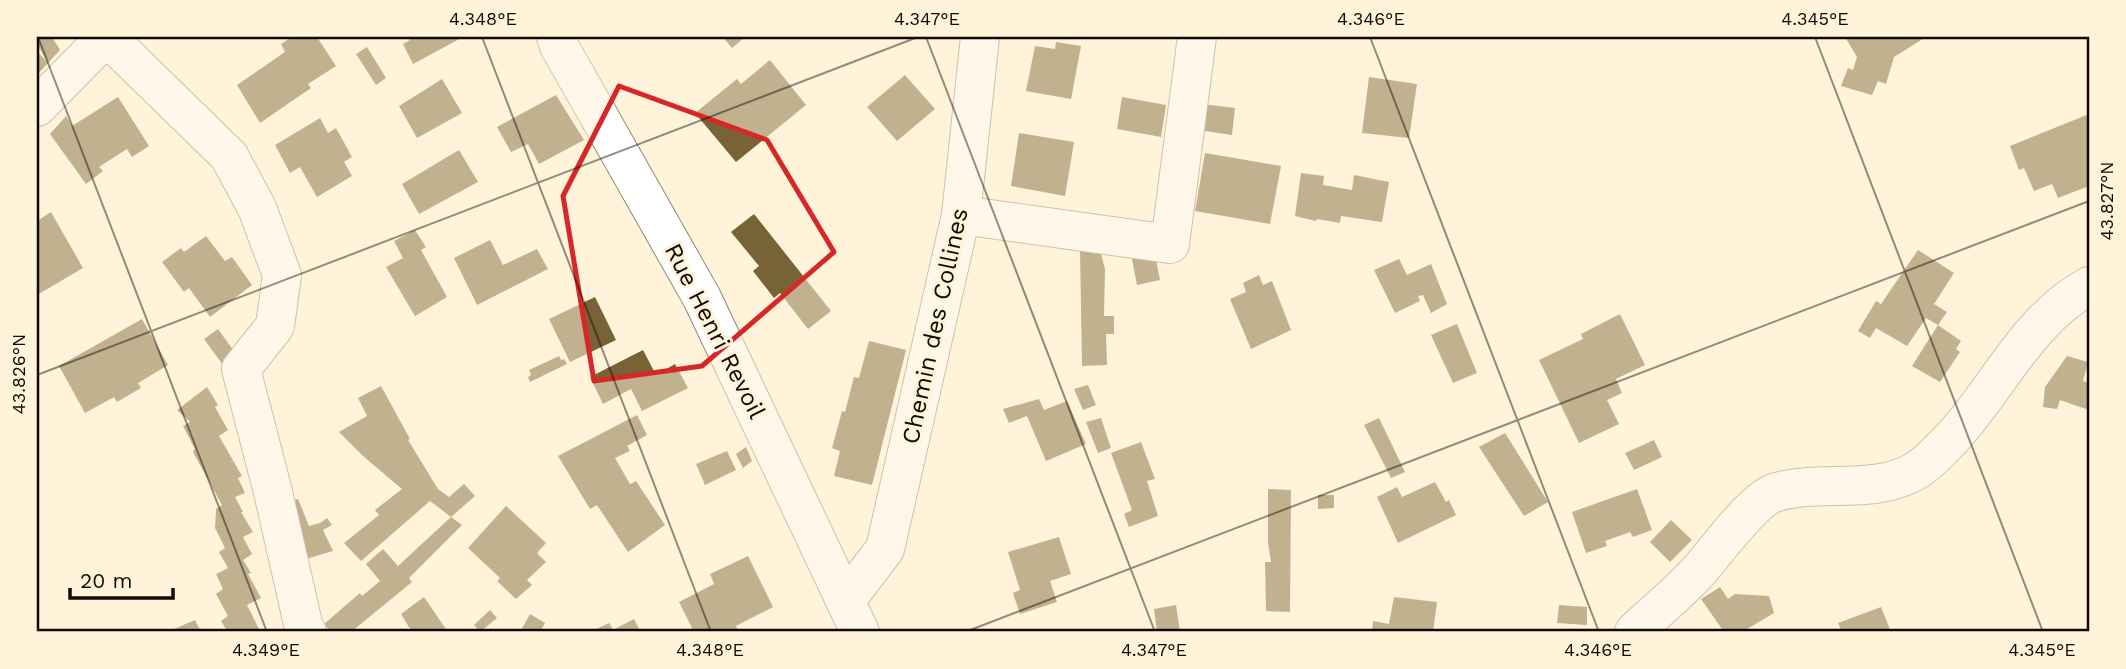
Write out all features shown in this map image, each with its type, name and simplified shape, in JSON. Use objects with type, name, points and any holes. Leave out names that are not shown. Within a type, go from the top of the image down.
[{"type":"street","points":[[37,107],[107,37],[229,156],[257,208],[282,275],[275,326],[241,369],[273,492],[303,628],[307,632]]},
{"type":"street","name":"Rue Henri Revoil","points":[[556,37],[702,298],[853,616]]},
{"type":"street","name":"Chemin des Collines","points":[[853,616],[885,549],[961,215],[980,37]]},
{"type":"street","points":[[961,215],[1170,244],[1197,37]]},
{"type":"street","points":[[1634,632],[1696,574],[1748,513],[1773,492],[1892,481],[1917,470],[1970,418],[2046,318],[2072,295],[2089,286]]},
{"type":"highlighted area","points":[[619,86],[767,140],[834,252],[702,366],[594,381],[563,196]]},
{"type":"building","points":[[37,37],[52,37],[60,50],[37,75],[37,51],[48,63],[37,44]]},
{"type":"building","points":[[292,37],[317,37],[336,66],[308,84],[311,88],[260,123],[237,85],[285,52],[281,44]]},
{"type":"building","points":[[408,37],[463,37],[413,64],[403,44],[410,40]]},
{"type":"building","points":[[723,37],[745,37],[732,48]]},
{"type":"building","points":[[1845,37],[1926,37],[1894,57],[1886,84],[1878,81],[1872,95],[1841,86],[1848,68],[1853,70],[1857,57]]},
{"type":"building","points":[[1056,42],[1081,46],[1071,99],[1026,91],[1035,46],[1055,49]]},
{"type":"building","points":[[367,47],[386,78],[376,85],[356,54]]},
{"type":"building","points":[[770,60],[806,105],[736,162],[695,113],[737,79],[741,84]]},
{"type":"building","points":[[905,75],[935,109],[897,141],[867,107]]},
{"type":"building","points":[[1369,77],[1417,84],[1409,138],[1362,133]]},
{"type":"building","points":[[442,79],[462,113],[417,138],[399,106]]},
{"type":"building","points":[[556,95],[584,140],[539,164],[528,144],[511,152],[497,127]]},
{"type":"building","points":[[118,97],[149,146],[132,157],[127,149],[99,167],[103,171],[86,184],[50,134],[66,116],[72,126]]},
{"type":"building","points":[[1122,97],[1166,105],[1161,137],[1117,129]]},
{"type":"building","points":[[1203,104],[1235,108],[1232,135],[1198,130]]},
{"type":"building","points":[[2089,114],[2089,186],[2058,198],[2052,184],[2034,191],[2024,168],[2019,170],[2010,146]]},
{"type":"building","points":[[320,118],[328,133],[336,128],[352,157],[344,162],[352,176],[317,197],[300,167],[290,173],[275,145]]},
{"type":"building","points":[[1019,133],[1074,142],[1065,196],[1011,186]]},
{"type":"building","points":[[459,150],[478,182],[419,214],[402,184]]},
{"type":"building","points":[[1205,153],[1281,166],[1270,224],[1195,211]]},
{"type":"building","points":[[1301,173],[1324,176],[1323,185],[1352,190],[1354,175],[1389,182],[1382,222],[1341,216],[1340,223],[1295,216]]},
{"type":"building","points":[[51,212],[83,268],[37,295],[37,221]]},
{"type":"building","points":[[754,214],[831,311],[808,329],[780,293],[774,298],[753,271],[759,266],[731,232]]},
{"type":"building","points":[[415,230],[426,247],[421,250],[447,297],[415,316],[386,267],[403,258],[394,241]]},
{"type":"building","points":[[206,236],[225,261],[232,257],[252,285],[210,317],[189,288],[184,292],[162,262],[181,248],[184,252]]},
{"type":"building","points":[[490,240],[503,265],[537,249],[548,269],[477,305],[454,258]]},
{"type":"building","points":[[1080,248],[1100,250],[1105,269],[1104,316],[1114,316],[1114,334],[1106,334],[1107,365],[1082,366]]},
{"type":"building","points":[[1918,250],[1954,273],[1934,304],[1947,312],[1938,325],[1926,318],[1907,346],[1876,328],[1870,338],[1858,331],[1876,301],[1881,304]]},
{"type":"building","points":[[1155,254],[1160,280],[1137,285],[1132,259]]},
{"type":"building","points":[[1399,259],[1407,275],[1431,264],[1447,304],[1431,313],[1423,295],[1418,296],[1420,301],[1395,313],[1374,270]]},
{"type":"building","points":[[1259,275],[1263,285],[1272,281],[1291,330],[1251,349],[1230,299],[1246,292],[1243,283]]},
{"type":"building","points":[[595,297],[616,340],[570,362],[549,319]]},
{"type":"building","points":[[1620,314],[1645,365],[1616,379],[1622,393],[1607,400],[1619,424],[1579,443],[1539,360],[1583,339],[1581,334]]},
{"type":"building","points":[[142,319],[168,365],[138,383],[141,388],[117,402],[114,397],[85,413],[59,366]]},
{"type":"building","points":[[1457,324],[1477,373],[1453,383],[1431,335]]},
{"type":"building","points":[[1938,325],[1961,341],[1956,349],[1960,352],[1940,382],[1912,366]]},
{"type":"building","points":[[218,329],[236,354],[223,365],[204,339]]},
{"type":"building","points":[[869,341],[906,350],[872,485],[834,476],[840,451],[832,448],[854,377],[859,378]]},
{"type":"building","points":[[643,350],[656,375],[675,364],[688,388],[642,411],[631,389],[603,404],[590,377]]},
{"type":"building","points":[[559,356],[567,364],[530,382],[529,370]]},
{"type":"building","points":[[2067,356],[2088,362],[2083,381],[2089,383],[2089,410],[2060,400],[2057,409],[2043,407],[2045,387]]},
{"type":"building","points":[[1088,385],[1096,405],[1083,410],[1074,389]]},
{"type":"building","points":[[381,386],[410,439],[408,440],[438,489],[449,497],[464,484],[475,496],[451,517],[430,501],[361,561],[344,543],[379,515],[375,510],[402,489],[339,432],[367,416],[358,398]]},
{"type":"building","points":[[207,387],[228,430],[219,436],[242,476],[238,478],[245,493],[235,497],[253,532],[243,537],[252,554],[243,560],[261,598],[247,605],[259,629],[254,632],[228,632],[221,621],[228,616],[216,594],[223,589],[216,574],[228,568],[219,552],[225,548],[215,528],[216,509],[222,505],[193,452],[195,449],[183,426],[190,422],[177,410]]},
{"type":"building","points":[[1039,399],[1044,410],[1067,401],[1086,444],[1046,461],[1027,416],[1009,423],[1003,409]]},
{"type":"building","points":[[637,415],[647,435],[627,446],[630,451],[615,458],[630,484],[636,481],[665,525],[628,552],[597,505],[590,509],[558,456]]},
{"type":"building","points":[[1101,418],[1111,448],[1098,453],[1086,422]]},
{"type":"building","points":[[1379,418],[1405,472],[1391,478],[1364,425]]},
{"type":"building","points":[[1505,433],[1548,502],[1524,516],[1479,447]]},
{"type":"building","points":[[1654,440],[1662,457],[1634,470],[1625,453]]},
{"type":"building","points":[[1141,442],[1155,479],[1147,481],[1158,516],[1129,527],[1124,514],[1132,510],[1111,453]]},
{"type":"building","points":[[746,447],[752,461],[743,468],[736,454]]},
{"type":"building","points":[[727,451],[736,470],[705,485],[696,464]]},
{"type":"building","points":[[1435,482],[1446,502],[1449,500],[1456,515],[1398,543],[1377,497],[1397,487],[1402,497]]},
{"type":"building","points":[[1268,489],[1291,490],[1290,612],[1266,611],[1265,562],[1271,562],[1268,543]]},
{"type":"building","points":[[1637,489],[1652,530],[1633,537],[1630,532],[1605,541],[1607,546],[1586,553],[1572,512]]},
{"type":"building","points":[[1318,495],[1334,495],[1334,508],[1318,509]]},
{"type":"building","points":[[298,499],[309,526],[327,518],[332,525],[323,530],[333,551],[296,562],[282,503]]},
{"type":"building","points":[[506,506],[546,543],[537,553],[546,562],[527,580],[532,585],[516,599],[497,581],[500,578],[468,548]]},
{"type":"building","points":[[451,517],[462,525],[409,578],[412,582],[351,632],[331,632],[324,624],[360,593],[362,596],[380,581],[366,564],[383,549],[398,566]]},
{"type":"building","points":[[1671,520],[1692,540],[1670,562],[1650,542]]},
{"type":"building","points":[[1059,537],[1071,574],[1050,581],[1057,602],[1020,614],[1013,593],[1020,590],[1008,552]]},
{"type":"building","points":[[748,556],[773,607],[736,626],[739,632],[694,632],[679,602],[714,584],[710,574]]},
{"type":"building","points":[[1720,587],[1728,599],[1735,594],[1769,596],[1774,613],[1742,632],[1724,632],[1701,599]]},
{"type":"building","points":[[424,597],[448,632],[412,632],[401,614]]},
{"type":"building","points":[[1394,597],[1437,602],[1433,632],[1372,632],[1373,621],[1389,624]]},
{"type":"building","points":[[1176,605],[1180,632],[1157,632],[1154,609]]},
{"type":"building","points":[[1559,605],[1587,607],[1587,625],[1557,623]]},
{"type":"building","points":[[1881,607],[1891,632],[1842,632],[1838,623]]},
{"type":"building","points":[[490,610],[497,618],[480,632],[474,625]]},
{"type":"building","points":[[530,614],[545,623],[540,632],[520,632]]},
{"type":"building","points":[[634,619],[641,632],[590,632],[609,623],[613,630]]},
{"type":"building","points":[[195,620],[201,632],[167,632]]}]
